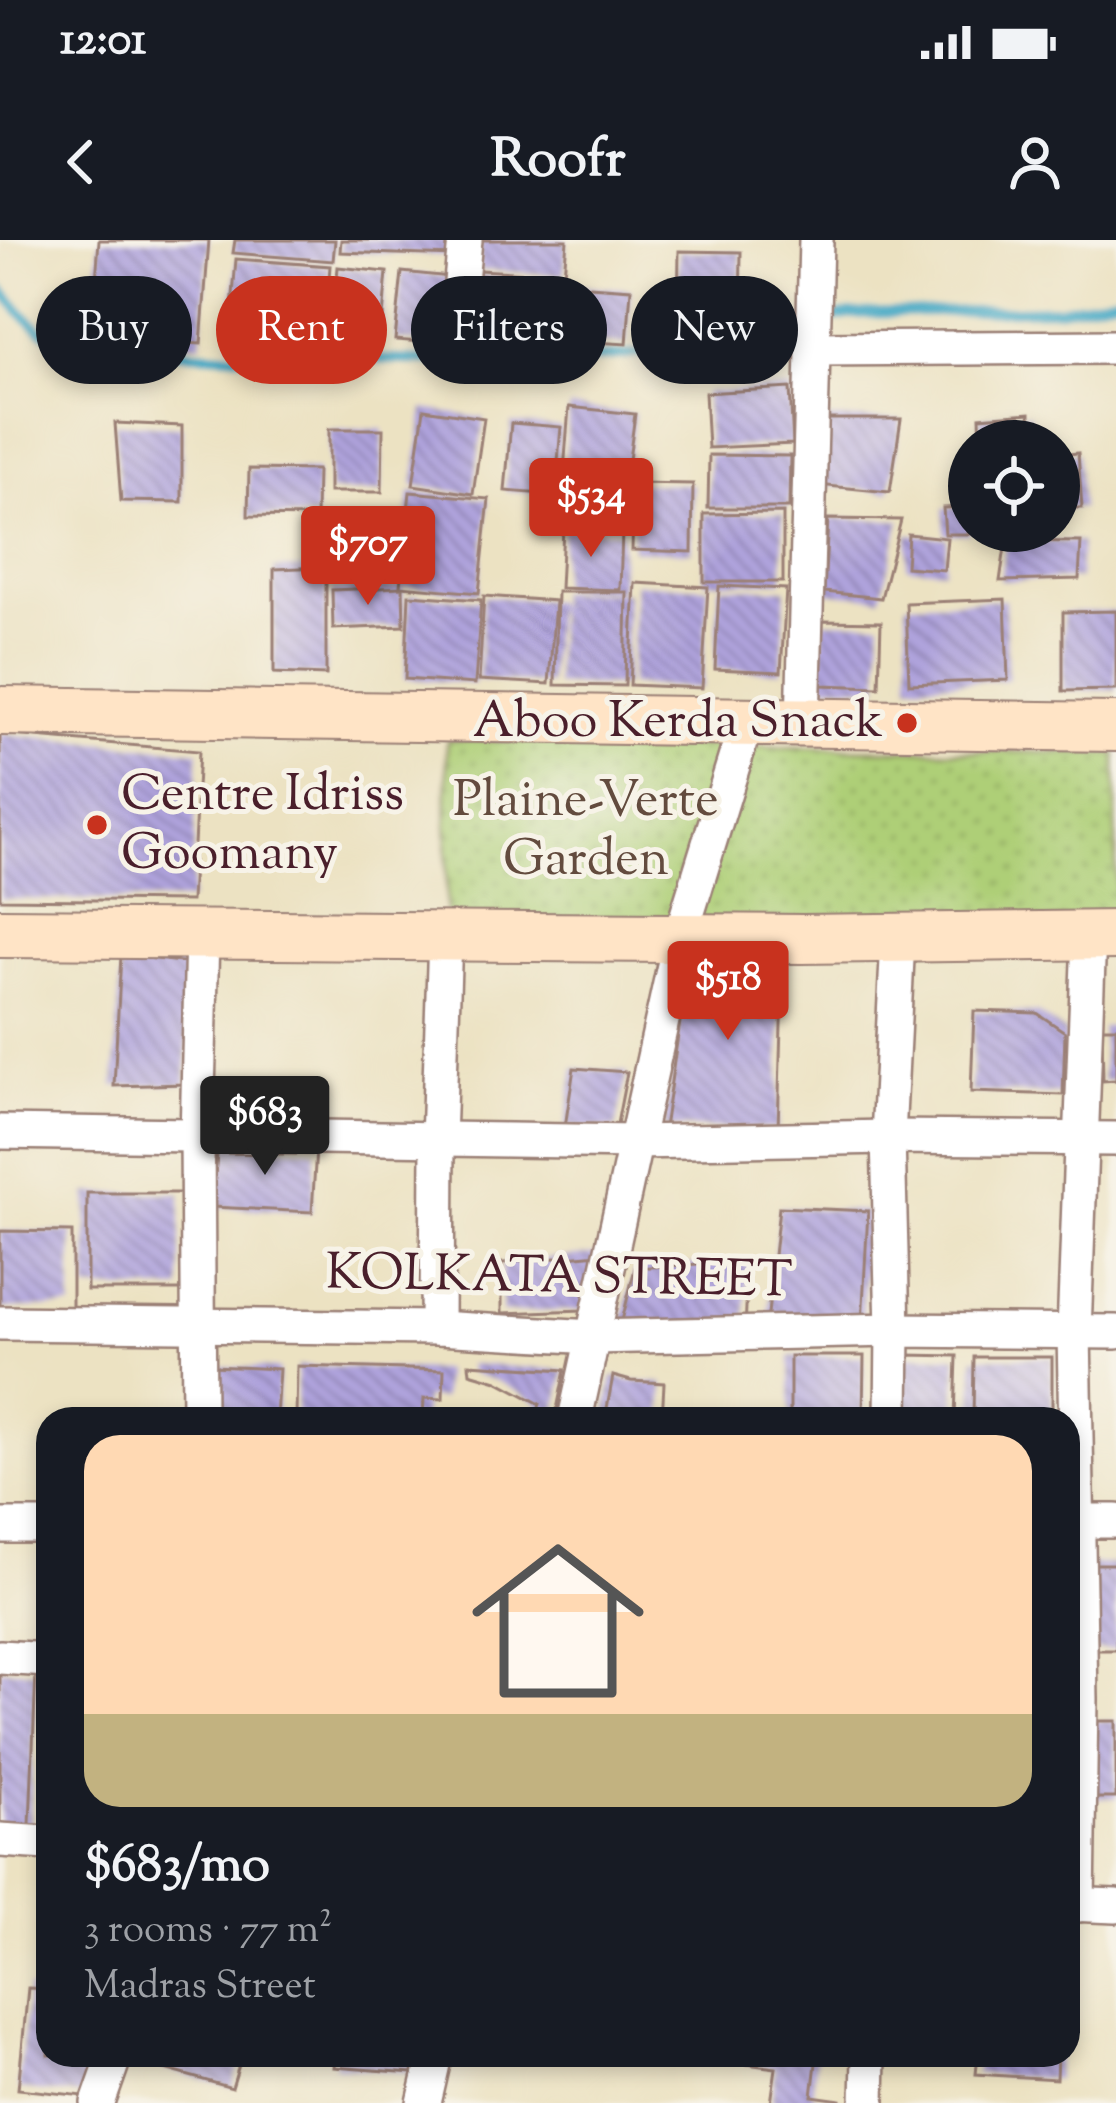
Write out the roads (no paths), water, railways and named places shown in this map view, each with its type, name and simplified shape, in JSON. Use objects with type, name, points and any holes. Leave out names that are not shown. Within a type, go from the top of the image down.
[{"type":"main road","points":[[0,711],[1116,727]]},
{"type":"main road","points":[[0,934],[898,939],[1103,935]]},
{"type":"street","points":[[461,276],[465,240]]},
{"type":"street","points":[[803,724],[816,240]]},
{"type":"street","points":[[815,349],[1116,347]]},
{"type":"street","points":[[578,1407],[680,938],[747,720]]},
{"type":"street","points":[[199,1407],[197,1136],[202,935]]},
{"type":"street","points":[[1073,1407],[1081,1139],[1103,935]]},
{"type":"street","points":[[437,1328],[445,937]]},
{"type":"street","points":[[892,1407],[888,1137],[898,939]]},
{"type":"street","points":[[0,1132],[635,1142],[1116,1139]]},
{"type":"street","name":"KOLKATA STREET","points":[[0,1322],[437,1328],[593,1337],[893,1330],[1116,1332]]},
{"type":"street","points":[[1080,1521],[1116,1521]]},
{"type":"street","points":[[0,1526],[36,1526]]},
{"type":"street","points":[[0,1658],[36,1660]]},
{"type":"street","points":[[1080,1700],[1116,1701]]},
{"type":"street","points":[[0,1840],[36,1842]]},
{"type":"street","points":[[1080,1904],[1116,1906]]},
{"type":"street","points":[[98,2103],[111,2067]]},
{"type":"street","points":[[424,2103],[432,2067]]},
{"type":"street","points":[[868,2103],[869,2067]]},
{"type":"waterway","points":[[0,288],[37,327],[85,347],[262,357],[546,363],[649,353],[852,314],[1060,309],[1116,297]]},
{"type":"place","name":"Aboo Kerda Snack","points":[[907,723]]},
{"type":"place","name":"Centre Idriss Goomany","points":[[97,825]]},
{"type":"park label","name":"Plaine-Verte Garden","points":[[586,831]]}]
